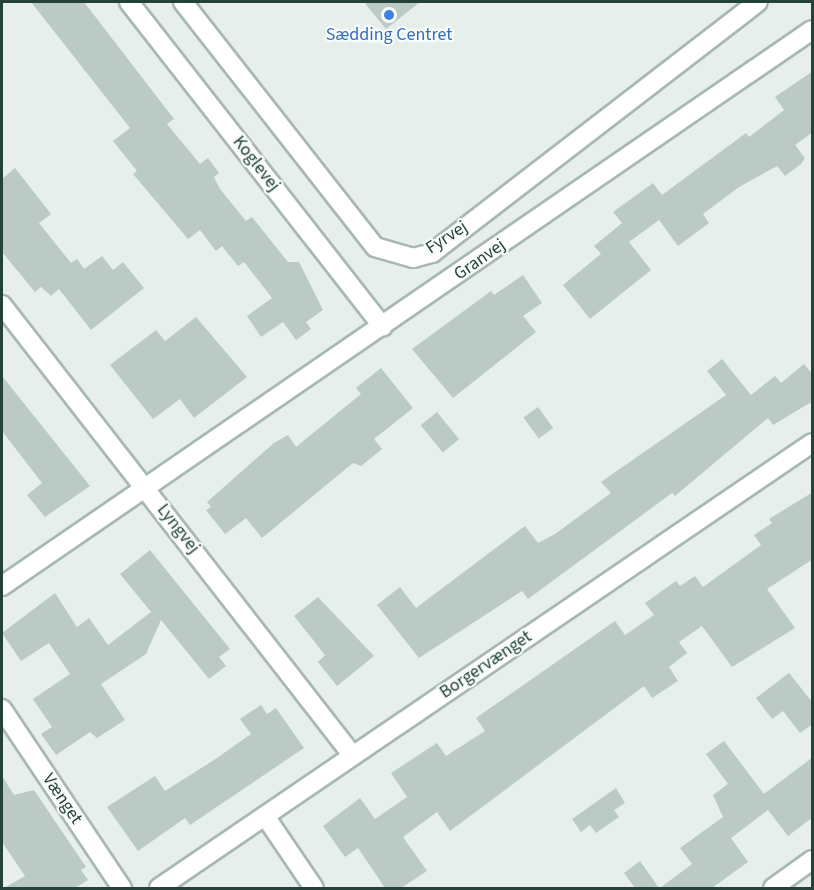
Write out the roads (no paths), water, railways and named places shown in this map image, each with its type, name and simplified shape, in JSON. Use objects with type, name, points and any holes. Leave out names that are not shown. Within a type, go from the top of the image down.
[{"type":"street","name":"Koglevej","points":[[129,2],[383,327]]},
{"type":"street","name":"Fyrvej","points":[[183,2],[375,247],[413,258],[432,253],[758,2]]},
{"type":"street","name":"Granvej","points":[[145,486],[383,327],[813,30]]},
{"type":"street","name":"Lyngvej","points":[[2,305],[145,486],[352,756]]},
{"type":"street","name":"Borgervænget","points":[[159,888],[813,443]]},
{"type":"street","points":[[2,586],[145,486]]},
{"type":"street","name":"Vænget","points":[[2,709],[122,888]]},
{"type":"street","points":[[265,816],[314,888]]},
{"type":"street","points":[[773,888],[813,860]]},
{"type":"place","name":"Sædding Centret","points":[[389,15]]}]
